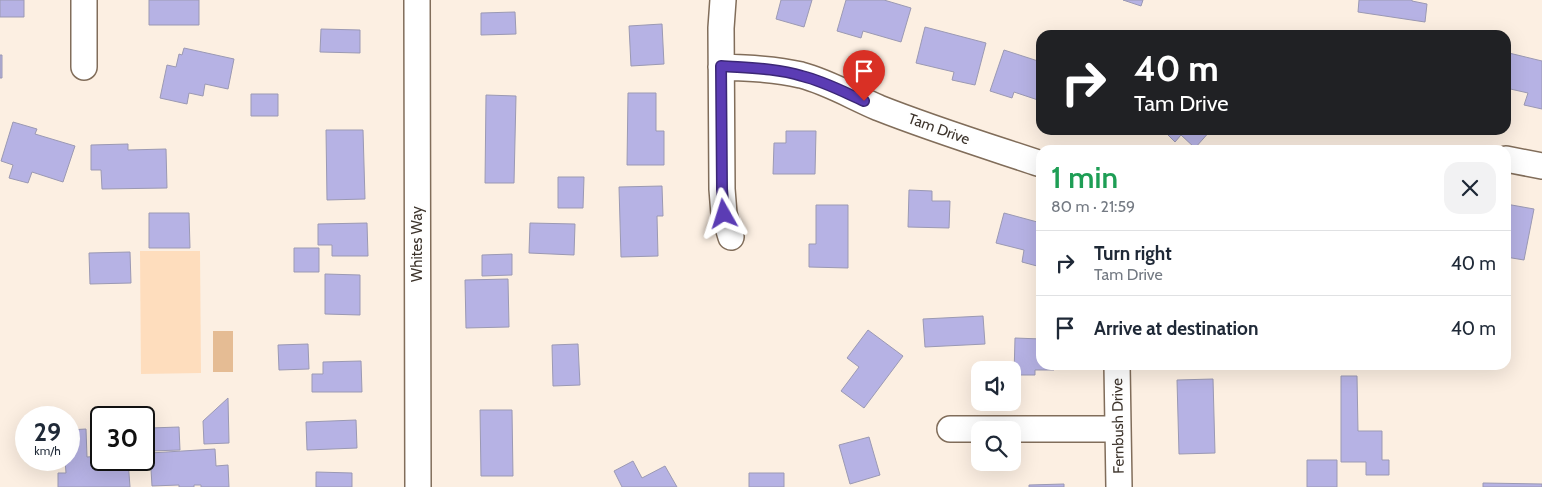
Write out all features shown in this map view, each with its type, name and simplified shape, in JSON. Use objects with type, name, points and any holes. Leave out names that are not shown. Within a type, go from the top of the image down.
[{"type":"street","points":[[84,0],[84,67]]},
{"type":"street","name":"Whites Way","points":[[417,0],[418,487]]},
{"type":"street","points":[[723,0],[721,66],[722,189],[724,214],[731,237]]},
{"type":"street","name":"Tam Drive","points":[[721,66],[764,69],[802,75],[878,107],[978,144],[1036,162]]},
{"type":"street","points":[[1511,160],[1542,166]]},
{"type":"street","name":"Fernbush Drive","points":[[1117,370],[1119,487]]},
{"type":"street","points":[[950,429],[1118,429]]},
{"type":"shaded area","points":[[140,251],[200,251],[201,373],[141,374]]},
{"type":"shaded area","points":[[213,331],[233,331],[233,372],[213,372]]},
{"type":"building","points":[[0,0],[24,0],[24,17],[0,17]]},
{"type":"building","points":[[149,0],[199,0],[199,25],[149,25]]},
{"type":"building","points":[[781,0],[812,0],[804,27],[776,19]]},
{"type":"building","points":[[846,0],[884,0],[911,8],[901,42],[863,31],[861,38],[837,31]]},
{"type":"building","points":[[1123,0],[1143,0],[1141,6]]},
{"type":"building","points":[[1359,0],[1412,0],[1427,4],[1425,22],[1358,12]]},
{"type":"building","points":[[515,12],[516,34],[481,35],[481,13]]},
{"type":"building","points":[[662,24],[664,64],[631,66],[629,26]]},
{"type":"building","points":[[925,27],[986,43],[975,85],[952,80],[954,72],[916,63]]},
{"type":"building","points":[[321,29],[360,30],[360,53],[320,52]]},
{"type":"building","points":[[184,48],[234,59],[228,89],[205,84],[203,96],[189,93],[187,104],[160,98],[167,65],[176,67],[179,54],[182,55]]},
{"type":"building","points":[[1004,50],[1036,60],[1036,99],[1014,92],[1012,98],[990,91]]},
{"type":"building","points":[[1511,53],[1542,61],[1542,109],[1524,105],[1528,93],[1511,89]]},
{"type":"building","points":[[0,55],[2,55],[2,78],[0,78]]},
{"type":"building","points":[[628,93],[656,93],[656,131],[664,131],[664,165],[627,165]]},
{"type":"building","points":[[251,94],[278,94],[278,116],[251,116]]},
{"type":"building","points":[[486,95],[516,96],[514,183],[485,183]]},
{"type":"building","points":[[13,122],[37,129],[35,134],[75,146],[63,182],[32,172],[28,183],[9,178],[13,165],[1,161]]},
{"type":"building","points":[[326,130],[363,130],[365,199],[327,200]]},
{"type":"building","points":[[786,131],[816,131],[815,174],[773,174],[774,143],[786,143]]},
{"type":"building","points":[[1168,135],[1181,135],[1175,142]]},
{"type":"building","points":[[1181,135],[1207,135],[1198,145],[1192,145]]},
{"type":"building","points":[[128,144],[128,150],[166,149],[167,188],[102,189],[101,170],[91,170],[91,145]]},
{"type":"building","points":[[558,177],[584,177],[583,208],[558,208]]},
{"type":"building","points":[[662,186],[663,216],[657,216],[658,256],[621,257],[619,187]]},
{"type":"building","points":[[909,190],[932,191],[932,201],[950,201],[949,228],[908,227]]},
{"type":"building","points":[[816,205],[848,205],[848,268],[809,267],[809,244],[816,244]]},
{"type":"building","points":[[1511,205],[1534,209],[1524,260],[1511,258]]},
{"type":"building","points":[[149,213],[189,213],[190,248],[149,248]]},
{"type":"building","points":[[1004,213],[1036,222],[1036,266],[1022,262],[1024,250],[996,243]]},
{"type":"building","points":[[367,223],[368,256],[332,256],[332,245],[318,245],[318,224]]},
{"type":"building","points":[[530,223],[575,224],[574,255],[529,253]]},
{"type":"building","points":[[294,248],[319,248],[319,272],[294,272]]},
{"type":"building","points":[[130,252],[131,283],[90,284],[89,253]]},
{"type":"building","points":[[512,254],[512,275],[482,276],[482,255]]},
{"type":"building","points":[[325,274],[360,275],[360,315],[325,314]]},
{"type":"building","points":[[508,279],[509,327],[466,328],[465,280]]},
{"type":"building","points":[[983,316],[985,344],[925,347],[923,319]]},
{"type":"building","points":[[868,330],[903,356],[864,408],[841,391],[859,367],[847,358]]},
{"type":"building","points":[[1015,338],[1036,339],[1035,375],[1021,375],[1021,361],[1014,361]]},
{"type":"building","points":[[308,344],[309,369],[279,370],[278,345]]},
{"type":"building","points":[[578,344],[580,385],[553,386],[552,345]]},
{"type":"building","points":[[361,361],[362,392],[312,392],[312,374],[323,374],[323,362]]},
{"type":"building","points":[[1341,376],[1357,376],[1358,431],[1382,431],[1382,460],[1389,460],[1389,475],[1366,475],[1366,462],[1341,462]]},
{"type":"building","points":[[1213,379],[1215,453],[1179,454],[1177,380]]},
{"type":"building","points":[[228,398],[229,443],[204,444],[203,421]]},
{"type":"building","points":[[480,410],[512,410],[513,476],[481,476]]},
{"type":"building","points":[[356,420],[357,448],[307,450],[306,422]]},
{"type":"building","points":[[179,427],[180,450],[155,451],[155,428]]},
{"type":"building","points":[[80,429],[86,429],[87,457],[90,457],[90,471],[129,471],[130,487],[58,487],[58,473],[80,471]]},
{"type":"building","points":[[869,437],[880,475],[850,484],[839,445]]},
{"type":"building","points":[[215,449],[216,466],[228,465],[229,487],[201,487],[201,485],[194,485],[194,487],[179,487],[179,485],[152,486],[151,471],[155,471],[155,453]]},
{"type":"building","points":[[1307,460],[1337,460],[1337,487],[1307,487]]},
{"type":"building","points":[[633,461],[642,478],[665,466],[677,487],[622,487],[614,471]]},
{"type":"building","points":[[316,472],[352,473],[352,487],[316,487]]},
{"type":"building","points":[[749,473],[784,473],[784,487],[749,487]]},
{"type":"building","points":[[1483,483],[1542,484],[1542,487],[1483,487]]},
{"type":"building","points":[[1064,484],[1064,487],[1029,487],[1029,485]]},
{"type":"route","points":[[724,214],[721,66],[764,69],[802,75],[864,101]]}]
